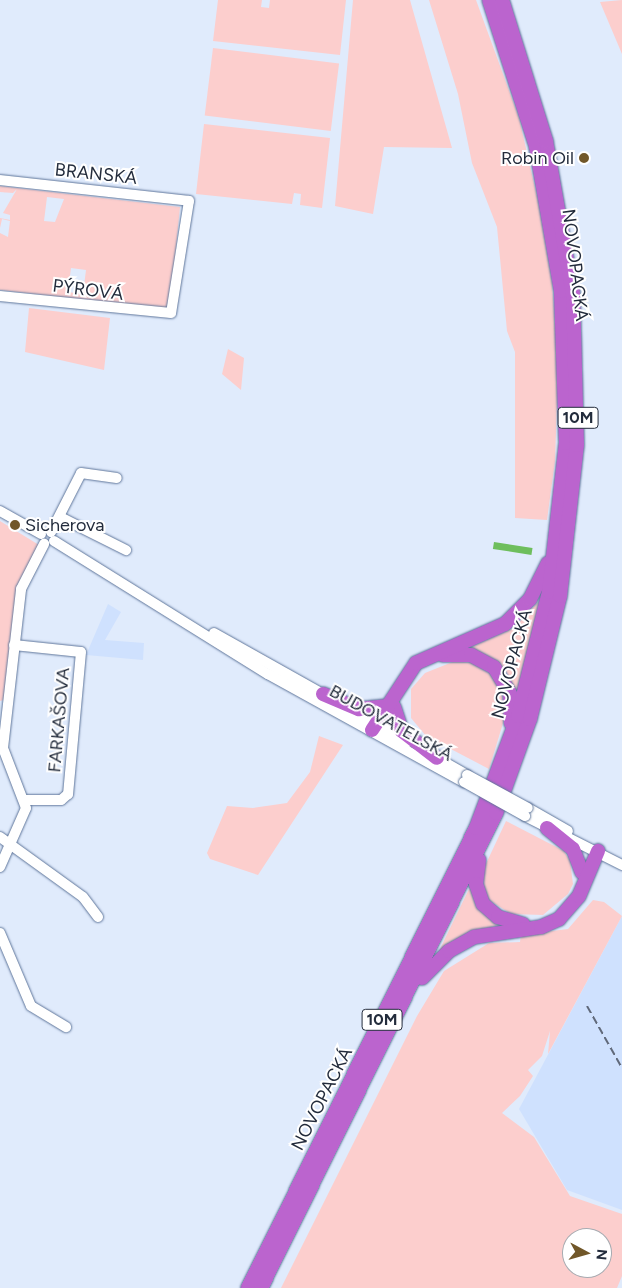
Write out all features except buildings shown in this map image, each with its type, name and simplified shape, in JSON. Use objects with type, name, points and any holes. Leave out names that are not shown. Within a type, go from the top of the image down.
[{"type":"highway","name":"NOVOPACKÁ","points":[[248,1288],[440,904],[508,748],[537,647],[559,526],[566,386],[555,246],[533,137],[489,0]]},
{"type":"highway","name":"NOVOPACKÁ","points":[[261,1288],[402,1007],[487,832],[530,719],[555,620],[570,531],[578,397],[573,294],[559,198],[532,88],[502,0]]},
{"type":"highway","points":[[377,729],[421,659],[491,632],[518,613],[541,581],[559,526]]},
{"type":"highway","points":[[390,707],[412,674],[426,662],[450,653],[477,657],[494,667],[508,688],[512,708],[508,748]]},
{"type":"highway","points":[[323,694],[359,709],[390,707]]},
{"type":"highway","points":[[390,707],[402,731],[437,758]]},
{"type":"highway","points":[[547,828],[573,849],[582,872]]},
{"type":"highway","points":[[487,832],[476,884],[483,904],[503,919],[533,924],[555,916],[573,897],[582,872],[598,851]]},
{"type":"highway","points":[[402,1007],[438,959],[463,942],[485,933],[532,928],[559,919],[579,896],[598,851]]},
{"type":"street","name":"BRANSKÁ","points":[[0,180],[189,200],[172,313]]},
{"type":"street","name":"PÝROVÁ","points":[[0,296],[172,313]]},
{"type":"street","points":[[0,867],[4,840],[26,808],[25,800],[3,748],[21,589],[60,517],[81,473],[117,478]]},
{"type":"street","name":"BUDOVATELSKÁ","points":[[0,511],[175,614],[268,674],[437,758],[466,778]]},
{"type":"street","points":[[60,517],[126,550]]},
{"type":"street","name":"BUDOVATELSKÁ","points":[[175,614],[323,694],[377,729],[622,865]]},
{"type":"street","name":"FARKAŠOVA","points":[[14,645],[81,652],[66,798],[25,800]]},
{"type":"street","name":"BUDOVATELSKÁ","points":[[526,812],[547,828],[598,851]]},
{"type":"street","points":[[4,840],[83,897],[98,917]]},
{"type":"street","points":[[0,934],[31,1006],[66,1027]]},
{"type":"shaded area","points":[[218,0],[262,0],[261,7],[269,8],[270,0],[346,0],[340,55],[213,41]]},
{"type":"shaded area","points":[[353,0],[410,0],[452,148],[384,147],[373,214],[335,206]]},
{"type":"shaded area","points":[[429,0],[476,0],[519,118],[538,201],[552,283],[558,372],[555,461],[547,520],[515,518],[515,352],[507,331],[497,227],[472,163],[458,94]]},
{"type":"shaded area","points":[[622,0],[622,54],[600,2]]},
{"type":"shaded area","points":[[213,48],[339,63],[331,131],[205,115]]},
{"type":"shaded area","points":[[204,124],[330,138],[322,208],[300,205],[301,194],[294,193],[292,204],[196,194]]},
{"type":"shaded area","points":[[0,186],[180,207],[170,310],[0,290],[0,233],[8,237],[10,221],[2,219],[0,228],[0,218],[10,220],[10,215],[3,213],[17,189],[13,193],[0,192]],"holes":[[[47,197],[64,199],[55,222],[44,221]],[[71,268],[86,270],[83,294],[68,292]]]},
{"type":"shaded area","points":[[29,308],[110,318],[104,370],[25,352]]},
{"type":"shaded area","points":[[228,349],[244,358],[241,390],[222,374]]},
{"type":"shaded area","points":[[0,521],[39,545],[18,587],[4,700],[0,701]]},
{"type":"shaded area","points":[[494,542],[533,548],[531,555],[493,549]]},
{"type":"shaded area","points":[[539,601],[517,694],[505,669],[469,648],[514,628]]},
{"type":"shaded area","points":[[108,604],[121,612],[105,640],[144,643],[143,660],[86,655]]},
{"type":"shaded area","points":[[455,661],[472,663],[495,677],[502,687],[504,720],[489,769],[426,736],[411,718],[411,689],[425,673]]},
{"type":"shaded area","points":[[319,736],[343,745],[258,875],[210,859],[207,853],[227,806],[253,808],[287,803],[310,772]]},
{"type":"shaded area","points":[[506,821],[564,851],[570,861],[573,884],[568,894],[543,915],[511,914],[489,900],[484,888],[484,868]]},
{"type":"shaded area","points":[[470,887],[476,907],[500,925],[475,931],[438,953]]},
{"type":"shaded area","points":[[593,900],[604,902],[622,916],[548,1054],[550,1031],[542,1056],[528,1070],[533,1076],[520,1096],[502,1113],[534,1137],[570,1196],[622,1214],[622,1276],[617,1288],[281,1288],[417,1016],[444,971],[489,943],[520,942],[521,935],[568,929]]},
{"type":"shaded area","points":[[622,916],[622,1210],[567,1190],[519,1109]]},
{"type":"railway","points":[[587,1006],[622,1068]]},
{"type":"place","name":"Robin Oil","points":[[584,158]]},
{"type":"place","name":"Sicherova","points":[[15,525]]}]
